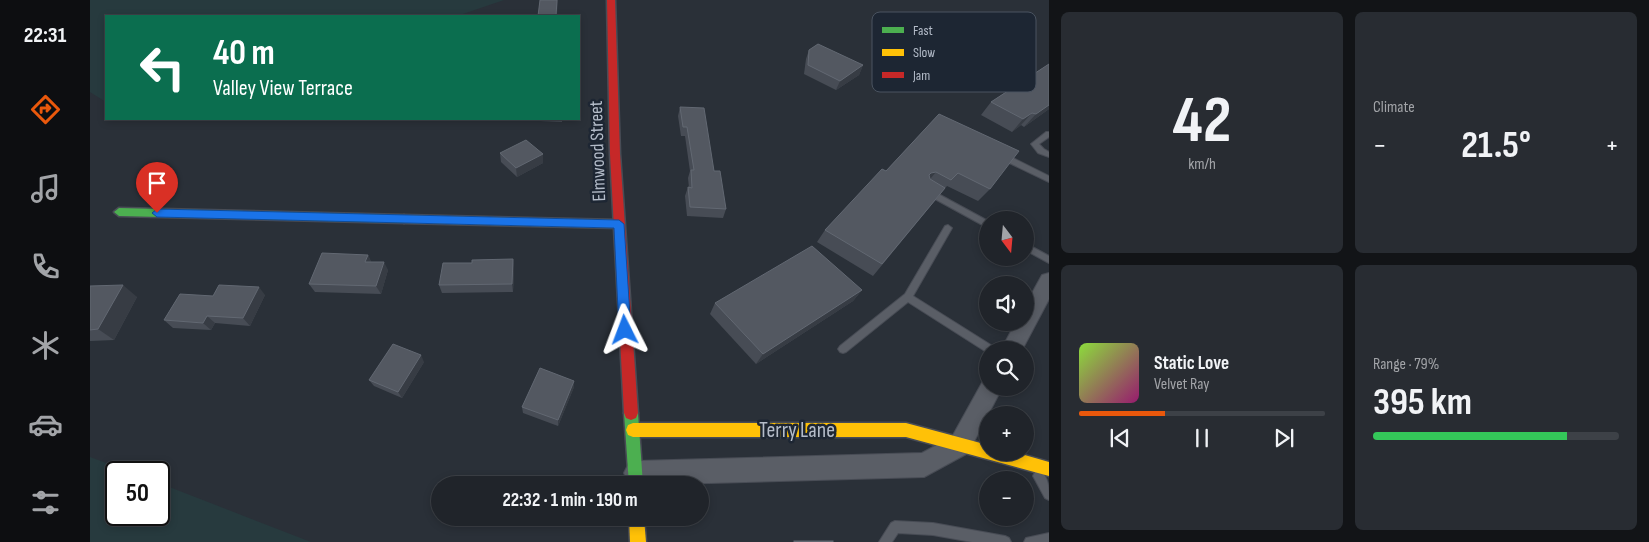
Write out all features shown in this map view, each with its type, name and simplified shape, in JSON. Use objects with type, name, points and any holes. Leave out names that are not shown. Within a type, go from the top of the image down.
[{"type":"street","name":"Elmwood Street","points":[[610,0],[619,224],[636,476]]},
{"type":"street","points":[[119,212],[619,224]]},
{"type":"street","points":[[1016,341],[1049,281]]},
{"type":"street","points":[[960,445],[987,396]]},
{"type":"street","name":"Terry Lane","points":[[633,430],[906,430],[1049,469]]},
{"type":"street","name":"Terry Lane","points":[[698,476],[924,465],[960,445]]},
{"type":"street","points":[[637,526],[638,542]]},
{"type":"lane","points":[[1049,134],[1035,144],[1041,151],[1049,155]]},
{"type":"lane","points":[[998,154],[1049,179]]},
{"type":"lane","points":[[925,189],[979,220]]},
{"type":"lane","points":[[843,349],[908,297],[948,228]]},
{"type":"lane","points":[[1034,251],[1049,260]]},
{"type":"lane","points":[[908,297],[979,342]]},
{"type":"lane","points":[[1029,464],[1044,483],[1049,494]]},
{"type":"lane","points":[[885,542],[895,527],[933,529],[1005,542]]},
{"type":"lane","points":[[1030,542],[1049,539]]},
{"type":"green space","points":[[90,0],[504,0],[460,15],[105,15],[105,101],[90,92]]},
{"type":"green space","points":[[90,457],[105,463],[105,526],[170,526],[170,487],[311,542],[90,542]]},
{"type":"building","points":[[540,0],[557,0],[556,15],[538,15]]},
{"type":"building","points":[[818,44],[863,65],[840,81],[808,65],[809,50]]},
{"type":"building","points":[[1049,64],[1049,105],[1036,114],[1032,113],[1023,119],[991,102],[1006,92],[1036,92],[1036,73]]},
{"type":"building","points":[[680,107],[704,108],[714,171],[720,171],[726,209],[690,207],[688,187],[692,188],[691,170],[694,170],[687,127],[683,127]]},
{"type":"building","points":[[939,114],[1019,151],[990,189],[958,173],[951,180],[936,172],[931,173],[929,175],[930,179],[945,188],[882,264],[825,230],[882,169],[886,171]]},
{"type":"building","points":[[526,140],[543,154],[516,168],[500,153]]},
{"type":"building","points":[[812,246],[862,290],[763,354],[715,303]]},
{"type":"building","points":[[322,253],[368,255],[365,262],[384,262],[376,286],[309,284]]},
{"type":"building","points":[[513,259],[512,284],[439,285],[443,263],[472,263],[472,260]]},
{"type":"building","points":[[123,285],[98,329],[90,330],[90,286]]},
{"type":"building","points":[[219,285],[259,287],[243,318],[207,316],[203,323],[164,320],[180,294],[213,296]]},
{"type":"building","points":[[393,344],[421,355],[398,392],[369,380]]},
{"type":"building","points":[[540,368],[574,381],[558,420],[522,407]]},
{"type":"building","points":[[833,541],[833,542],[794,542]]},
{"type":"traffic: fast","points":[[119,212],[404,219]]},
{"type":"traffic: fast","points":[[631,413],[635,476]]},
{"type":"traffic: slow","points":[[404,219],[619,224]]},
{"type":"traffic: slow","points":[[633,430],[906,430],[1049,469]]},
{"type":"traffic: slow","points":[[637,526],[638,542]]},
{"type":"traffic: jam","points":[[611,0],[615,154],[631,413]]},
{"type":"route","points":[[157,213],[619,224],[625,330]]}]
